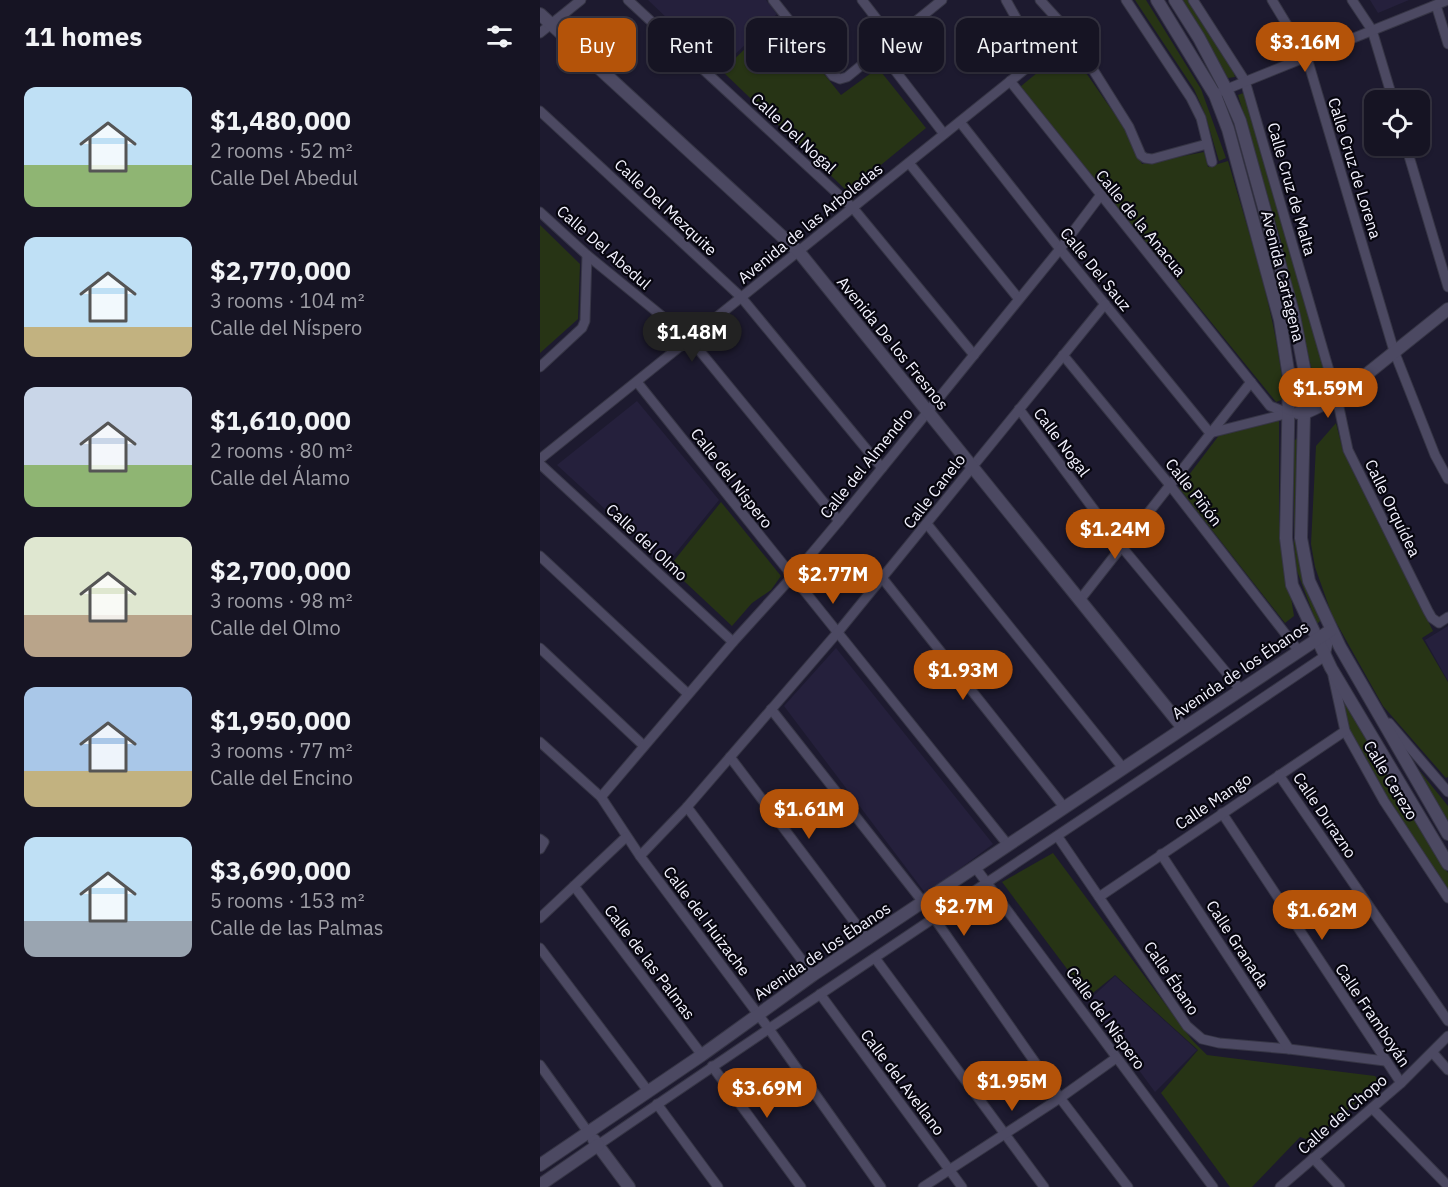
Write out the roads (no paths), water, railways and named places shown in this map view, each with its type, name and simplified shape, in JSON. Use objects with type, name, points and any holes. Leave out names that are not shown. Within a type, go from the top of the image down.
[{"type":"street","points":[[540,33],[581,0]]},
{"type":"street","name":"Calle Del Nogal","points":[[628,0],[853,208],[974,355]]},
{"type":"street","points":[[773,0],[833,76],[840,79],[859,67]]},
{"type":"street","points":[[861,0],[875,18]]},
{"type":"street","points":[[920,18],[942,0]]},
{"type":"street","points":[[1006,0],[1016,18]]},
{"type":"street","points":[[1040,0],[1056,18]]},
{"type":"street","points":[[1125,0],[1191,98],[1201,118],[1212,162]]},
{"type":"street","name":"Avenida Cartagena","points":[[1157,0],[1240,121],[1294,316],[1305,373],[1301,538],[1309,581],[1331,630],[1448,834]]},
{"type":"street","name":"Avenida Cartagena","points":[[1175,0],[1199,38],[1221,92],[1228,129],[1280,320],[1289,377],[1286,538],[1292,585],[1328,662],[1448,864]]},
{"type":"street","name":"Calle Cruz de Malta","points":[[1193,0],[1245,81],[1337,398]]},
{"type":"street","name":"Calle Cruz de Lorena","points":[[1272,0],[1307,58],[1394,351],[1435,455],[1448,479]]},
{"type":"street","points":[[1352,0],[1372,30],[1390,90]]},
{"type":"street","points":[[1221,92],[1448,0]]},
{"type":"street","points":[[1436,5],[1448,44]]},
{"type":"street","name":"Avenida De los Fresnos","points":[[540,14],[799,252],[1183,728]]},
{"type":"street","points":[[896,72],[944,134]]},
{"type":"street","name":"Avenida de las Arboledas","points":[[540,461],[1022,72]]},
{"type":"street","points":[[1094,72],[1129,127],[1141,155],[1145,158],[1152,159],[1208,144]]},
{"type":"street","name":"Calle de la Anacua","points":[[1010,81],[1270,406],[1289,413]]},
{"type":"street","name":"Calle Del Mezquite","points":[[540,111],[741,297],[882,468]]},
{"type":"street","name":"Calle Del Sauz","points":[[960,122],[1210,433]]},
{"type":"street","points":[[1409,156],[1448,287]]},
{"type":"street","points":[[909,163],[1018,298]]},
{"type":"street","name":"Calle del Almendro","points":[[601,797],[839,521],[1060,249],[1100,196]]},
{"type":"street","name":"Calle Del Abedul","points":[[540,212],[587,255],[690,339],[839,521]]},
{"type":"street","points":[[540,367],[582,328],[585,321],[587,255]]},
{"type":"street","name":"Calle Canelo","points":[[640,856],[687,807],[883,579],[1105,304]]},
{"type":"street","points":[[1210,433],[1289,413],[1305,413],[1337,398],[1448,309]]},
{"type":"street","name":"Calle Piñón","points":[[1063,355],[1169,484],[1298,650]]},
{"type":"street","name":"Calle del Níspero","points":[[637,382],[1008,845]]},
{"type":"street","points":[[1079,601],[1251,382]]},
{"type":"street","name":"Calle Orquídea","points":[[1337,398],[1348,450],[1428,611],[1432,618],[1444,620]]},
{"type":"street","name":"Calle Nogal","points":[[1019,409],[1121,546],[1240,689]]},
{"type":"street","name":"Calle del Olmo","points":[[540,461],[733,642]]},
{"type":"street","points":[[927,524],[1123,768]]},
{"type":"street","points":[[540,555],[688,694]]},
{"type":"street","points":[[883,579],[1064,807]]},
{"type":"street","name":"Avenida de los Ébanos","points":[[540,1165],[702,1055],[813,975],[1331,630]]},
{"type":"street","name":"Avenida de los Ébanos","points":[[1328,662],[1331,630]]},
{"type":"street","points":[[540,648],[644,746]]},
{"type":"street","points":[[540,1185],[986,881],[1328,662]]},
{"type":"street","name":"Calle Cerezo","points":[[1328,662],[1345,731],[1384,801],[1448,898]]},
{"type":"street","points":[[771,709],[923,902],[1060,1098],[1128,1187]]},
{"type":"street","points":[[1376,709],[1448,790]]},
{"type":"street","name":"Calle Mango","points":[[1099,897],[1345,731]]},
{"type":"street","name":"Calle del Huizache","points":[[540,742],[601,797],[626,837],[759,1015],[881,1187]]},
{"type":"street","points":[[730,757],[868,940]]},
{"type":"street","name":"Calle Durazno","points":[[1279,775],[1448,1021]]},
{"type":"street","points":[[687,807],[813,975]]},
{"type":"street","name":"Calle Framboyán","points":[[1222,813],[1401,1083]]},
{"type":"street","points":[[540,918],[626,837]]},
{"type":"street","name":"Calle Ébano","points":[[1058,837],[1196,1036],[1219,1043],[1385,1061]]},
{"type":"street","name":"Calle Granada","points":[[1161,854],[1289,1049]]},
{"type":"street","name":"Calle del Níspero","points":[[975,867],[1213,1187]]},
{"type":"street","name":"Calle de las Palmas","points":[[574,886],[702,1055]]},
{"type":"street","points":[[540,948],[648,1091]]},
{"type":"street","points":[[874,958],[1044,1187]]},
{"type":"street","name":"Calle del Avellano","points":[[820,994],[962,1187]]},
{"type":"street","name":"Calle del Chopo","points":[[1280,1187],[1401,1083],[1448,1036]]},
{"type":"street","points":[[1432,1053],[1448,1070]]},
{"type":"street","points":[[923,1187],[1060,1098],[1116,1058]]},
{"type":"street","points":[[540,1065],[629,1187]]},
{"type":"street","points":[[712,1066],[801,1187]]},
{"type":"street","points":[[657,1104],[718,1187]]},
{"type":"street","points":[[1372,1108],[1448,1186]]},
{"type":"street","points":[[1313,1158],[1340,1187]]}]
